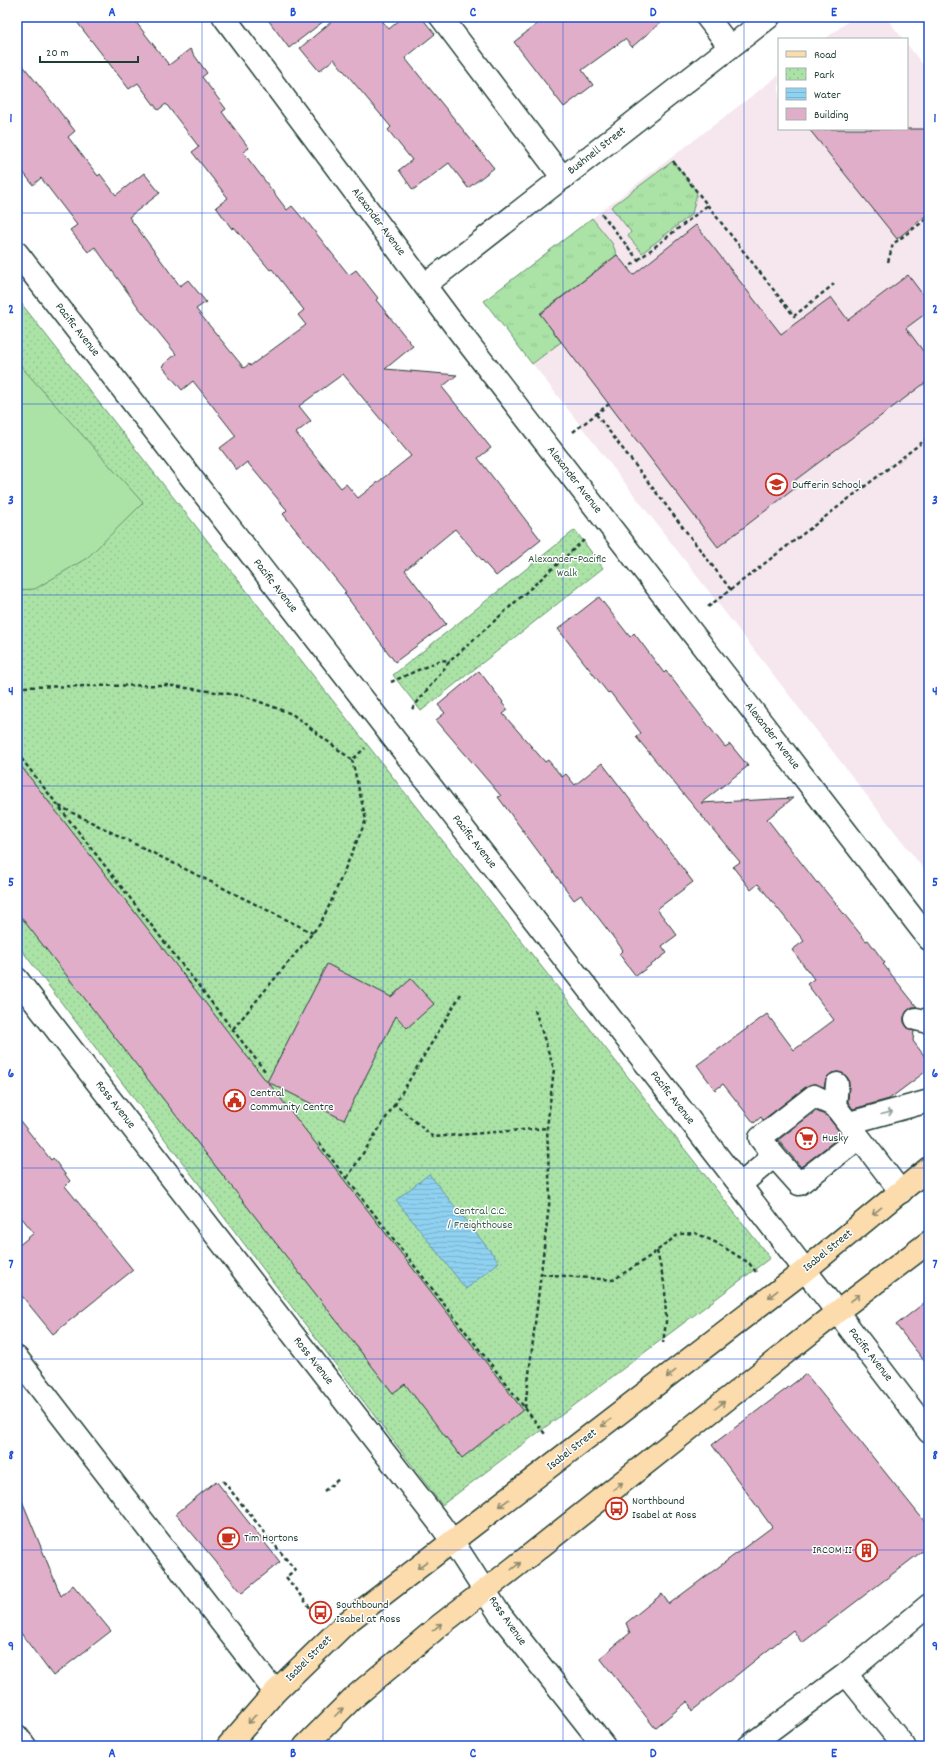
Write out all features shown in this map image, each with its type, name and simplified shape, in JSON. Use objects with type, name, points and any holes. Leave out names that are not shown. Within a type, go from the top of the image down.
[{"type":"main road","name":"Isabel Street","points":[[228,1746],[275,1692],[346,1623],[804,1270],[929,1168]]},
{"type":"main road","points":[[311,1744],[352,1699],[443,1622],[486,1591],[837,1312],[929,1242]]},
{"type":"street","name":"Alexander Avenue","points":[[224,17],[425,285],[929,939]]},
{"type":"street","points":[[707,17],[730,47]]},
{"type":"street","name":"Bushnell Street","points":[[425,285],[769,17]]},
{"type":"street","points":[[451,21],[563,178]]},
{"type":"street","name":"Pacific Avenue","points":[[17,253],[740,1185],[929,1432]]},
{"type":"street","name":"Ross Avenue","points":[[17,979],[453,1542],[499,1613],[604,1746]]},
{"type":"street","points":[[835,1106],[837,1084]]},
{"type":"street","points":[[900,1192],[854,1130],[835,1106],[814,1096],[760,1138],[799,1184],[854,1130],[929,1101]]},
{"type":"street","points":[[740,1185],[774,1156]]},
{"type":"street","points":[[17,1358],[275,1692]]},
{"type":"street","points":[[749,1746],[846,1674],[929,1605]]},
{"type":"street","points":[[846,1674],[904,1746]]},
{"type":"street","points":[[17,1736],[25,1746]]},
{"type":"path","points":[[673,160],[794,316],[834,284]]},
{"type":"path","points":[[628,268],[708,205]]},
{"type":"path","points":[[602,214],[638,260]]},
{"type":"path","points":[[888,262],[894,244],[929,217]]},
{"type":"path","points":[[573,432],[609,404]]},
{"type":"path","points":[[596,414],[731,590]]},
{"type":"path","points":[[708,607],[929,437]]},
{"type":"path","points":[[412,709],[450,661],[585,538]]},
{"type":"path","points":[[391,682],[441,660],[450,661]]},
{"type":"path","points":[[17,687],[166,685],[244,696],[292,714],[352,760],[366,820],[330,904],[320,924],[233,1029]]},
{"type":"path","points":[[352,760],[386,730]]},
{"type":"path","points":[[17,753],[265,1071]]},
{"type":"path","points":[[58,806],[313,933]]},
{"type":"path","points":[[347,1178],[395,1104],[461,994]]},
{"type":"path","points":[[525,1408],[550,1197],[546,1128],[554,1069],[534,1007]]},
{"type":"path","points":[[395,1104],[433,1137],[546,1128]]},
{"type":"path","points":[[319,1143],[549,1439]]},
{"type":"path","points":[[541,1274],[613,1280],[680,1234],[695,1233],[717,1243],[749,1263],[759,1276]]},
{"type":"path","points":[[657,1251],[665,1287],[666,1322],[663,1344]]},
{"type":"path","points":[[324,1491],[339,1478]]},
{"type":"path","points":[[223,1481],[295,1570],[286,1577],[316,1615]]},
{"type":"shaded area","points":[[854,17],[886,17],[902,38],[826,38]]},
{"type":"shaded area","name":"Dufferin School","points":[[908,45],[929,73],[929,876],[484,301],[778,76],[778,130],[908,130]]},
{"type":"green space","points":[[673,161],[697,192],[692,214],[642,253],[628,236],[631,232],[611,207]]},
{"type":"green space","points":[[592,218],[612,243],[617,255],[540,313],[561,342],[532,364],[484,301]]},
{"type":"green space","name":"Central C.C. / Freighthouse","points":[[17,298],[770,1258],[442,1505],[17,944]]},
{"type":"green space","points":[[17,362],[143,503],[87,558],[35,589],[17,590]]},
{"type":"green space","name":"Alexander-Pacific Walk","points":[[575,530],[603,568],[421,711],[393,675]]},
{"type":"water","points":[[429,1174],[499,1262],[466,1289],[396,1200]]},
{"type":"building","points":[[73,17],[132,17],[169,65],[190,49],[207,73],[202,77],[226,109],[222,112],[249,148],[243,152],[287,210],[292,206],[303,219],[304,218],[349,275],[356,270],[378,298],[376,300],[413,346],[385,369],[457,375],[442,387],[491,448],[478,458],[541,540],[496,576],[455,529],[405,570],[446,624],[395,662],[344,593],[346,592],[283,514],[287,510],[247,462],[237,470],[220,448],[236,436],[193,381],[182,390],[162,366],[176,354],[139,308],[95,247],[88,252],[70,230],[77,225],[41,178],[33,185],[17,164],[17,58],[75,131],[68,137],[98,176],[100,174],[116,195],[144,173],[160,193],[129,217],[180,286],[188,280],[206,302],[196,309],[244,368],[249,364],[250,366],[306,325],[298,315],[304,310],[272,269],[270,270],[234,227],[232,229],[216,207],[228,198],[192,152],[199,147],[166,104],[158,110],[138,83],[129,89]],"holes":[[[343,374],[411,456],[358,498],[346,484],[341,488],[296,433],[311,421],[299,406]]]},
{"type":"building","points":[[266,17],[329,17],[289,48]]},
{"type":"building","points":[[337,17],[379,17],[389,29],[403,17],[421,17],[435,34],[405,58],[494,168],[468,188],[449,163],[413,190],[399,170],[412,160],[388,130],[391,127],[334,59],[319,71],[300,48]]},
{"type":"building","points":[[546,17],[667,17],[632,47],[625,39],[582,70],[593,85],[564,107],[514,42]]},
{"type":"building","points":[[929,129],[929,213],[897,239],[810,130]]},
{"type":"building","points":[[696,225],[781,334],[831,297],[848,320],[908,275],[929,303],[929,311],[906,328],[929,359],[929,380],[794,481],[798,486],[718,547],[540,314],[617,255],[633,275]]},
{"type":"building","points":[[599,597],[630,637],[634,633],[664,673],[666,671],[725,747],[730,744],[748,766],[701,803],[793,798],[767,819],[817,883],[818,882],[866,941],[868,940],[885,963],[883,964],[917,1007],[912,1007],[907,1011],[904,1017],[904,1022],[908,1028],[914,1031],[913,1041],[929,1062],[929,1069],[889,1099],[853,1109],[848,1102],[848,1078],[844,1074],[838,1072],[832,1073],[827,1077],[824,1087],[813,1084],[807,1086],[763,1120],[761,1117],[754,1123],[723,1084],[715,1090],[697,1065],[767,1014],[794,1050],[834,1020],[807,984],[814,979],[792,950],[804,941],[758,884],[751,890],[733,867],[740,862],[636,737],[641,733],[610,692],[608,693],[558,629]]},
{"type":"building","points":[[479,671],[508,710],[503,714],[545,762],[548,760],[562,777],[566,774],[575,785],[602,763],[693,882],[657,909],[677,935],[662,946],[667,953],[636,976],[619,954],[623,950],[581,895],[574,900],[498,797],[501,796],[436,720],[445,713],[438,705]]},
{"type":"building","name":"Central Community Centre","points":[[17,761],[267,1082],[327,964],[391,997],[411,979],[434,1004],[407,1028],[396,1016],[344,1120],[268,1082],[523,1410],[462,1458],[405,1384],[393,1393],[17,912]]},
{"type":"building","name":"Husky","points":[[816,1111],[827,1116],[842,1135],[801,1167],[778,1140]]},
{"type":"building","points":[[17,1117],[51,1160],[53,1158],[70,1181],[65,1186],[133,1270],[53,1334],[17,1290],[17,1247],[34,1233],[17,1212]]},
{"type":"building","points":[[929,1299],[929,1367],[896,1325]]},
{"type":"building","name":"IRCOM II","points":[[806,1374],[929,1527],[929,1546],[802,1643],[793,1630],[692,1711],[688,1701],[655,1728],[600,1658],[630,1633],[626,1623],[662,1594],[669,1604],[772,1527],[712,1445]]},
{"type":"building","name":"Tim Hortons","points":[[216,1481],[280,1562],[242,1593],[176,1514]]},
{"type":"building","points":[[18,1491],[61,1596],[73,1585],[111,1631],[53,1676],[17,1628]]},
{"type":"place","name":"Dufferin School","points":[[777,485]]},
{"type":"place","name":"Central Community Centre","points":[[235,1100]]},
{"type":"place","name":"Husky","points":[[806,1138]]},
{"type":"place","name":"Northbound Isabel at Ross","points":[[616,1508]]},
{"type":"place","name":"Tim Hortons","points":[[228,1538]]},
{"type":"place","name":"IRCOM II","points":[[867,1550]]},
{"type":"place","name":"Southbound Isabel at Ross","points":[[321,1612]]}]
